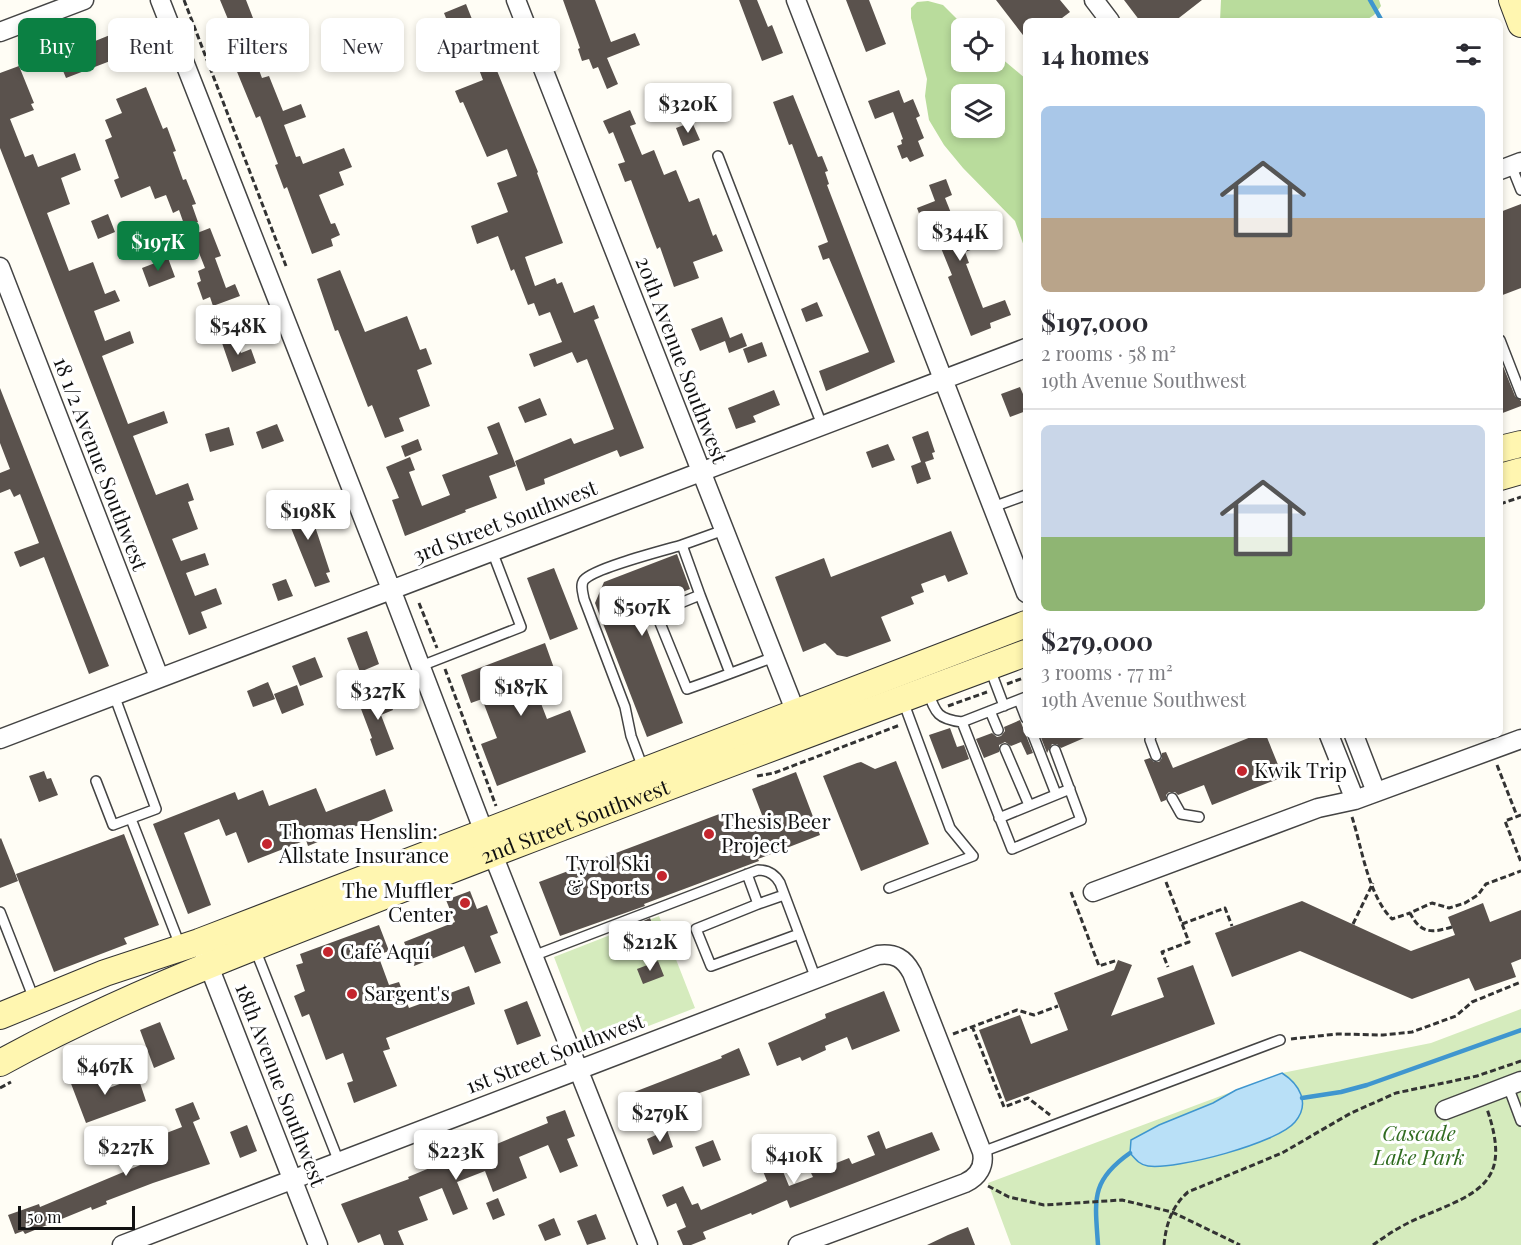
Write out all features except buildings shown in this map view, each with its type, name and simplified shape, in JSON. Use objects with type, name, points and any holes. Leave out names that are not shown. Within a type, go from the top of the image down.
[{"type":"main road","points":[[1512,0],[1521,24]]},
{"type":"main road","points":[[1503,448],[1521,444]]},
{"type":"main road","points":[[1503,476],[1521,471]]},
{"type":"main road","name":"2nd Street Southwest","points":[[0,1016],[105,973],[196,951],[493,837],[650,782],[800,724],[1023,625]]},
{"type":"main road","name":"2nd Street Southwest","points":[[800,724],[903,699],[1023,654]]},
{"type":"main road","name":"2nd Street Southwest","points":[[0,1063],[46,1039],[196,951],[255,947],[493,837]]},
{"type":"street","points":[[0,32],[84,0]]},
{"type":"street","points":[[160,0],[421,666],[493,837],[533,956],[648,1245]]},
{"type":"street","name":"20th Avenue Southwest","points":[[516,0],[800,724]]},
{"type":"street","points":[[796,0],[1023,585]]},
{"type":"street","points":[[1094,0],[1108,18]]},
{"type":"street","name":"18 1/2 Avenue Southwest","points":[[0,267],[159,677]]},
{"type":"street","name":"3rd Street Southwest","points":[[0,739],[391,588],[1023,349]]},
{"type":"street","points":[[1330,738],[1351,806]]},
{"type":"street","points":[[1355,738],[1376,792]]},
{"type":"street","points":[[1094,892],[1318,808],[1351,806],[1376,792],[1521,739]]},
{"type":"street","name":"18th Avenue Southwest","points":[[196,951],[293,1179],[318,1245]]},
{"type":"street","name":"1st Street Southwest","points":[[122,1245],[878,955],[893,954],[900,957],[912,973],[982,1152]]},
{"type":"street","points":[[1444,1110],[1514,1084]]},
{"type":"street","points":[[798,1245],[965,1183],[974,1178],[982,1164],[982,1152]]},
{"type":"lane","points":[[718,156],[822,425]]},
{"type":"lane","points":[[1511,166],[1521,190]]},
{"type":"lane","points":[[1503,348],[1521,394]]},
{"type":"lane","points":[[993,507],[1023,496]]},
{"type":"lane","points":[[650,782],[631,736],[625,707],[584,598],[582,586],[584,580],[593,574],[626,561],[724,530]]},
{"type":"lane","points":[[682,545],[730,674]]},
{"type":"lane","points":[[421,666],[521,627],[492,551]]},
{"type":"lane","points":[[700,595],[656,613],[687,689],[774,657]]},
{"type":"lane","points":[[989,667],[1004,706]]},
{"type":"lane","points":[[927,690],[935,711],[946,720],[962,723],[1022,698]]},
{"type":"lane","points":[[96,781],[113,825],[156,809],[114,695]]},
{"type":"lane","points":[[889,888],[973,856],[950,828],[903,699]]},
{"type":"lane","points":[[990,711],[998,730]]},
{"type":"lane","points":[[962,723],[1012,849],[1081,820],[1055,750]]},
{"type":"lane","points":[[1034,738],[1056,794]]},
{"type":"lane","points":[[1151,738],[1156,756]]},
{"type":"lane","points":[[1005,749],[1029,806]]},
{"type":"lane","points":[[999,818],[1070,789]]},
{"type":"lane","points":[[1172,798],[1181,814],[1199,817]]},
{"type":"lane","points":[[131,819],[196,951]]},
{"type":"lane","points":[[533,956],[758,870],[771,872],[776,877],[816,979]]},
{"type":"lane","points":[[747,874],[758,904]]},
{"type":"lane","points":[[784,895],[696,929],[711,966],[799,934]]},
{"type":"lane","points":[[0,912],[35,1002]]},
{"type":"lane","points":[[255,947],[339,1162]]},
{"type":"lane","points":[[982,1152],[1280,1040]]},
{"type":"lane","points":[[1514,1084],[1521,1122]]},
{"type":"path","points":[[184,0],[286,266]]},
{"type":"path","points":[[1503,503],[1521,497]]},
{"type":"path","points":[[419,603],[441,658],[493,837]]},
{"type":"path","points":[[1496,762],[1519,815],[1505,821],[1521,862]]},
{"type":"path","points":[[1351,806],[1356,838],[1372,883],[1383,909],[1392,919],[1432,903],[1449,908],[1466,903],[1478,895],[1486,884],[1521,870]]},
{"type":"path","points":[[1165,879],[1189,942],[1162,952],[1168,967]]},
{"type":"path","points":[[1353,924],[1372,883]]},
{"type":"path","points":[[1071,892],[1100,966],[1118,960]]},
{"type":"path","points":[[1182,924],[1225,908],[1232,926]]},
{"type":"path","points":[[1410,913],[1416,924],[1425,930],[1436,932],[1452,927]]},
{"type":"path","points":[[1280,1040],[1312,1036],[1383,1035],[1412,1032],[1455,1016],[1472,1002],[1521,982]]},
{"type":"path","points":[[1058,1006],[1034,1015],[1017,1010],[972,1026],[1004,1107],[1028,1098],[1061,1122]]},
{"type":"path","points":[[1164,1245],[1166,1229],[1172,1212],[1188,1192],[1282,1153],[1351,1113],[1396,1093],[1477,1076],[1521,1061]]},
{"type":"path","points":[[1373,1245],[1393,1230],[1468,1197],[1485,1182],[1494,1165],[1496,1139],[1477,1076]]},
{"type":"path","points":[[974,1178],[1009,1197],[1028,1203],[1061,1205],[1122,1200],[1172,1212],[1240,1245]]},
{"type":"green space","points":[[1221,0],[1379,0],[1381,6],[1370,18],[1220,18]]},
{"type":"green space","points":[[928,1],[943,5],[956,18],[951,18],[951,72],[1005,72],[1005,61],[1023,76],[1023,244],[1015,221],[963,168],[944,145],[929,120],[925,96],[927,79],[911,18],[911,8],[917,2]]},
{"type":"green space","points":[[659,916],[695,1008],[589,1049],[554,957]]},
{"type":"green space","name":"Cascade Lake Park","points":[[1521,1009],[1521,1245],[1011,1245],[988,1183],[1282,1073],[1431,1043]]},
{"type":"water","points":[[1282,1073],[1298,1088],[1302,1101],[1300,1115],[1285,1130],[1248,1146],[1180,1164],[1145,1165],[1138,1162],[1130,1153],[1131,1140],[1159,1125],[1213,1103],[1236,1090]]},
{"type":"waterway","points":[[1370,0],[1380,18]]},
{"type":"waterway","points":[[1302,1098],[1367,1085],[1521,1030]]},
{"type":"waterway","points":[[1098,1245],[1096,1216],[1098,1193],[1108,1173],[1130,1153]]},
{"type":"place","name":"Kwik Trip","points":[[1242,771]]},
{"type":"place","name":"Thesis Beer Project","points":[[709,834]]},
{"type":"place","name":"Thomas Henslin: Allstate Insurance","points":[[267,844]]},
{"type":"place","name":"Tyrol Ski & Sports","points":[[662,876]]},
{"type":"place","name":"The Muffler Center","points":[[465,903]]},
{"type":"place","name":"Café Aquí","points":[[328,952]]},
{"type":"place","name":"Sargent's","points":[[352,994]]}]
